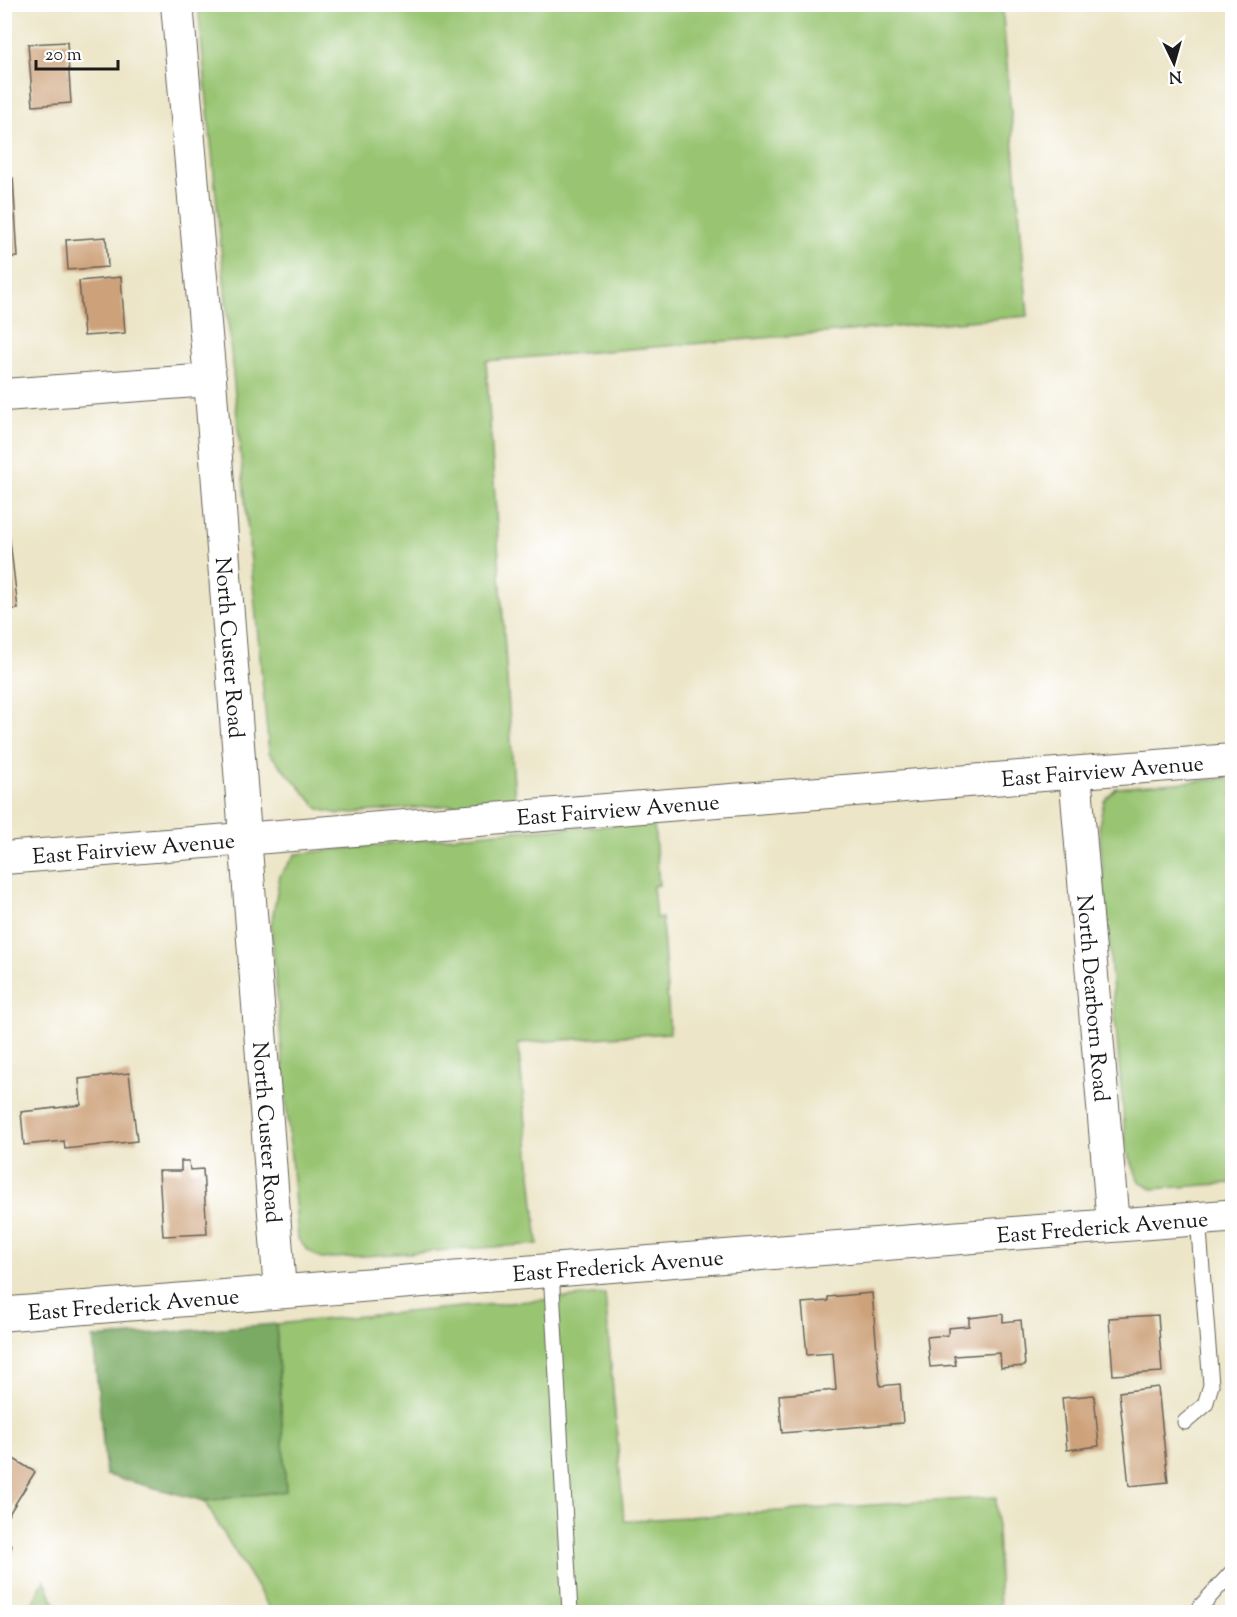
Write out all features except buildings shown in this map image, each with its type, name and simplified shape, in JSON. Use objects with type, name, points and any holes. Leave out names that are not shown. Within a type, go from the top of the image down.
[{"type":"main road","name":"East Frederick Avenue","points":[[4,1314],[1233,1216]]},
{"type":"street","name":"North Custer Road","points":[[177,4],[210,380],[280,1291]]},
{"type":"street","points":[[4,395],[210,380]]},
{"type":"street","name":"East Fairview Avenue","points":[[4,858],[1233,760]]},
{"type":"street","name":"North Dearborn Road","points":[[1075,773],[1113,1225]]},
{"type":"lane","points":[[1185,1422],[1205,1405],[1211,1385],[1198,1218]]},
{"type":"lane","points":[[551,1270],[570,1612]]},
{"type":"lane","points":[[1202,1612],[1201,1606],[1233,1572]]},
{"type":"green space","points":[[198,5],[1002,5],[1028,316],[486,361],[515,800],[339,814],[319,809],[269,753]]},
{"type":"green space","points":[[1232,778],[1232,1183],[1152,1189],[1139,1182],[1126,1147],[1099,825],[1104,801],[1116,788]]},
{"type":"green space","points":[[654,823],[659,885],[653,886],[656,918],[662,918],[670,1033],[518,1043],[538,1244],[321,1259],[306,1249],[298,1239],[271,926],[280,875],[296,854],[497,832]]},
{"type":"green space","points":[[605,1294],[624,1521],[996,1497],[1000,1612],[272,1612],[204,1501],[286,1491],[276,1324]]},
{"type":"green space","points":[[276,1324],[286,1491],[204,1501],[106,1475],[93,1338]]},
{"type":"green space","points":[[44,1580],[59,1612],[28,1612]]}]
